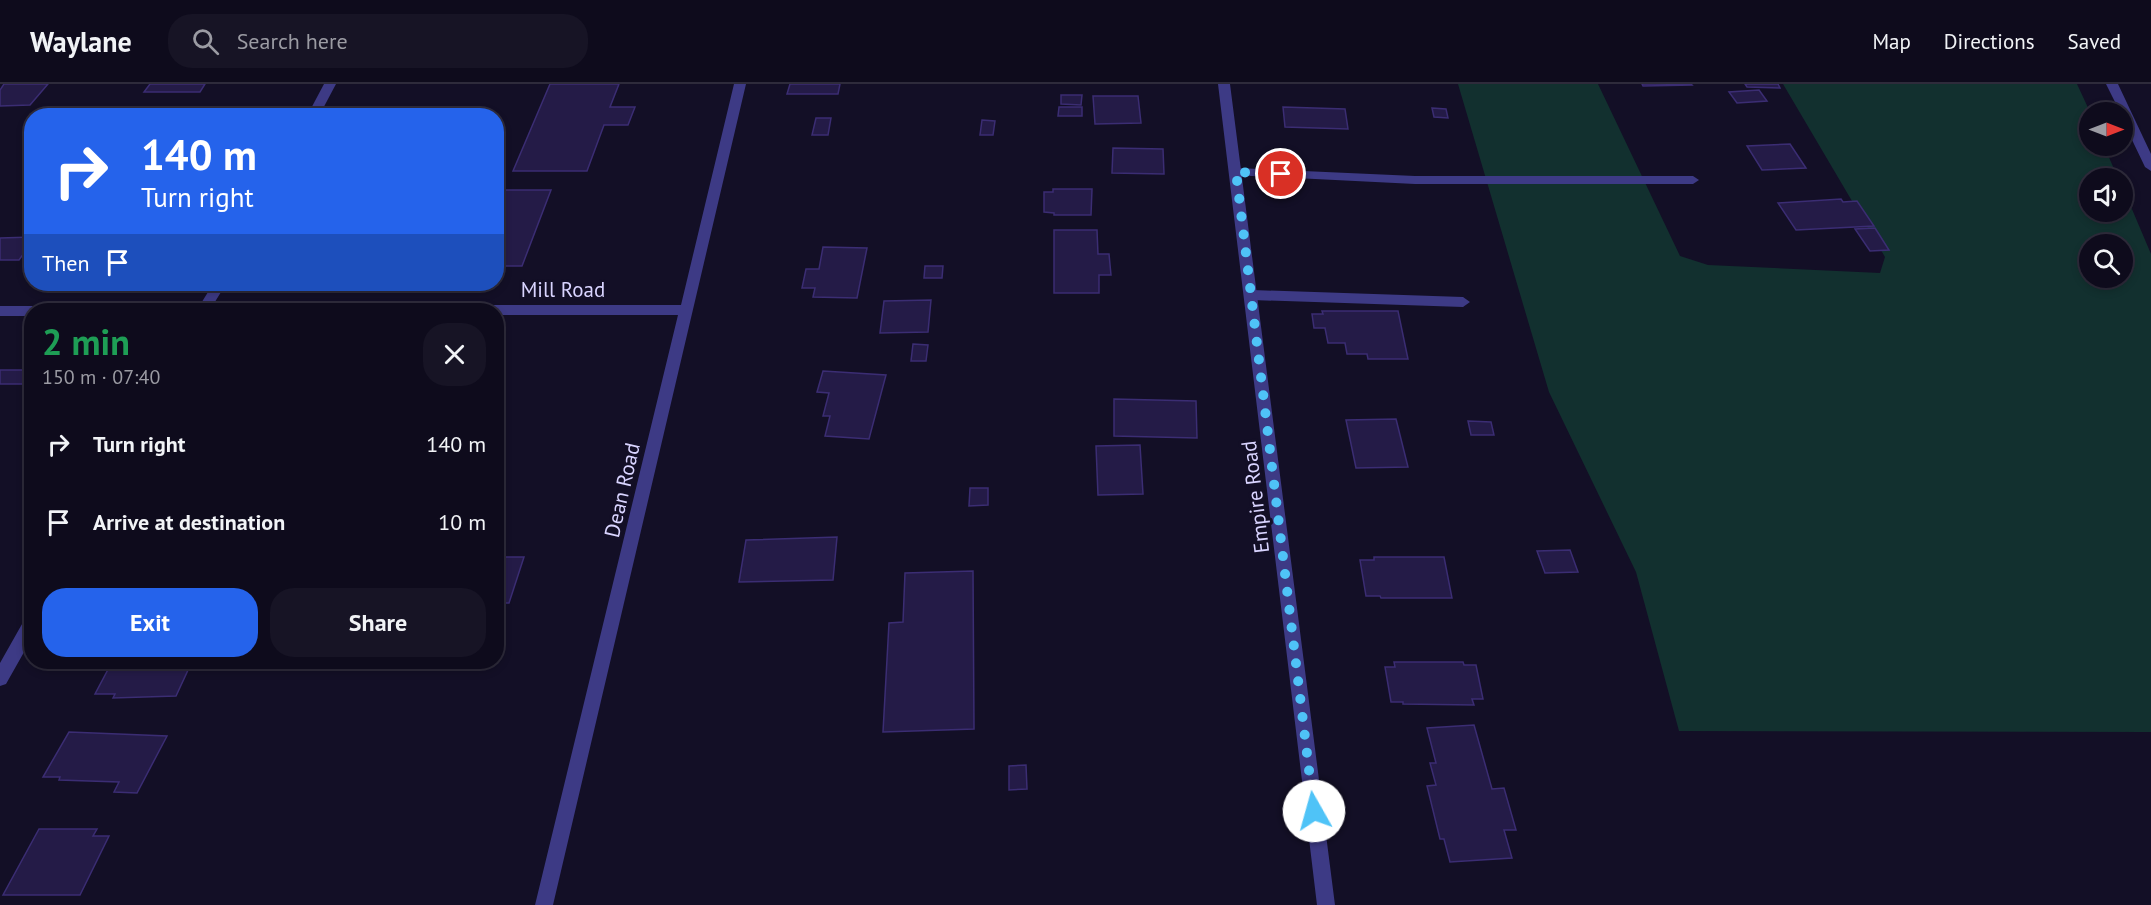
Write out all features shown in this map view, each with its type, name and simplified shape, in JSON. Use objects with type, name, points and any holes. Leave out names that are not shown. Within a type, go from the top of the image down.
[{"type":"street","points":[[317,108],[330,84]]},
{"type":"street","name":"Dean Road","points":[[544,905],[740,84]]},
{"type":"street","name":"Empire Road","points":[[1224,84],[1326,905]]},
{"type":"street","points":[[2112,84],[2151,167]]},
{"type":"street","points":[[1236,172],[1426,180],[1693,180]]},
{"type":"street","points":[[1252,296],[1463,302]]},
{"type":"street","name":"Mill Road","points":[[504,310],[687,310]]},
{"type":"street","points":[[0,311],[24,311]]},
{"type":"street","points":[[0,679],[24,636]]},
{"type":"green space","points":[[1458,84],[1598,84],[1680,256],[1708,265],[1880,273],[1885,257],[1783,84],[2077,84],[2085,102],[2079,102],[2079,156],[2108,156],[2114,168],[2079,168],[2079,222],[2133,222],[2133,212],[2151,254],[2151,732],[1679,731],[1636,572],[1549,392]]},
{"type":"building","points":[[4,84],[48,84],[30,105],[0,106],[0,90]]},
{"type":"building","points":[[150,84],[205,84],[200,92],[144,92]]},
{"type":"building","points":[[550,84],[619,84],[610,107],[635,107],[628,125],[604,125],[587,171],[513,171]]},
{"type":"building","points":[[790,84],[840,84],[838,94],[787,94]]},
{"type":"building","points":[[1642,84],[1691,84],[1692,85],[1643,86]]},
{"type":"building","points":[[1745,84],[1778,84],[1780,88],[1747,87]]},
{"type":"building","points":[[1759,90],[1767,101],[1737,103],[1729,92]]},
{"type":"building","points":[[1061,95],[1082,95],[1081,105],[1061,104]]},
{"type":"building","points":[[1093,96],[1138,96],[1141,123],[1095,124]]},
{"type":"building","points":[[1059,107],[1082,107],[1082,116],[1058,116]]},
{"type":"building","points":[[1283,107],[1345,109],[1348,129],[1285,127]]},
{"type":"building","points":[[1432,108],[1446,109],[1448,118],[1434,117]]},
{"type":"building","points":[[816,118],[831,118],[828,135],[812,135]]},
{"type":"building","points":[[982,120],[995,121],[993,135],[980,135]]},
{"type":"building","points":[[1790,144],[1806,168],[1762,170],[1747,146]]},
{"type":"building","points":[[1113,148],[1163,149],[1164,174],[1112,173]]},
{"type":"building","points":[[1053,189],[1092,189],[1091,215],[1054,215],[1054,213],[1044,212],[1044,192],[1053,192]]},
{"type":"building","points":[[504,190],[551,190],[522,266],[504,266]]},
{"type":"building","points":[[1841,199],[1843,202],[1857,201],[1874,226],[1796,230],[1778,203]]},
{"type":"building","points":[[1875,228],[1889,250],[1870,251],[1855,229]]},
{"type":"building","points":[[1054,230],[1097,230],[1098,254],[1109,254],[1111,275],[1099,275],[1099,293],[1054,293]]},
{"type":"building","points":[[24,237],[24,253],[19,260],[0,260],[0,238]]},
{"type":"building","points":[[823,247],[867,248],[857,298],[813,297],[815,288],[802,288],[806,269],[819,269]]},
{"type":"building","points":[[925,266],[943,266],[942,278],[924,278]]},
{"type":"building","points":[[931,300],[928,332],[880,333],[884,301]]},
{"type":"building","points":[[1322,311],[1398,311],[1408,359],[1368,359],[1367,354],[1347,354],[1345,343],[1328,343],[1325,328],[1314,328],[1312,314],[1323,314]]},
{"type":"building","points":[[913,344],[928,345],[926,361],[911,361]]},
{"type":"building","points":[[0,370],[24,370],[24,384],[0,384]]},
{"type":"building","points":[[823,371],[886,375],[869,439],[825,436],[830,416],[823,416],[829,393],[817,392]]},
{"type":"building","points":[[1114,399],[1196,401],[1197,438],[1114,436]]},
{"type":"building","points":[[1396,419],[1408,467],[1356,468],[1346,420]]},
{"type":"building","points":[[1468,421],[1491,422],[1494,435],[1471,435]]},
{"type":"building","points":[[1140,445],[1143,494],[1098,495],[1096,446]]},
{"type":"building","points":[[970,488],[988,488],[988,505],[969,506]]},
{"type":"building","points":[[837,537],[833,580],[739,582],[746,540]]},
{"type":"building","points":[[1570,550],[1578,572],[1545,573],[1537,551]]},
{"type":"building","points":[[504,557],[524,557],[509,603],[504,603]]},
{"type":"building","points":[[1374,557],[1444,557],[1452,598],[1366,596],[1360,560],[1374,560]]},
{"type":"building","points":[[973,571],[974,729],[883,732],[889,623],[903,622],[905,573]]},
{"type":"building","points":[[1394,662],[1463,662],[1464,665],[1476,665],[1483,699],[1472,699],[1474,705],[1391,702],[1385,667],[1395,667]]},
{"type":"building","points":[[108,669],[189,669],[176,696],[113,698],[115,694],[95,694]]},
{"type":"building","points":[[1474,725],[1492,789],[1504,788],[1516,830],[1504,830],[1512,858],[1450,862],[1444,839],[1440,839],[1427,786],[1436,785],[1430,763],[1436,763],[1427,728]]},
{"type":"building","points":[[69,732],[167,736],[137,793],[114,792],[119,782],[59,780],[60,777],[43,777]]},
{"type":"building","points":[[1026,765],[1027,789],[1009,790],[1009,766]]},
{"type":"building","points":[[39,829],[97,829],[93,836],[109,836],[80,895],[3,895]]},
{"type":"route","points":[[1281,174],[1236,172],[1314,811]]}]
